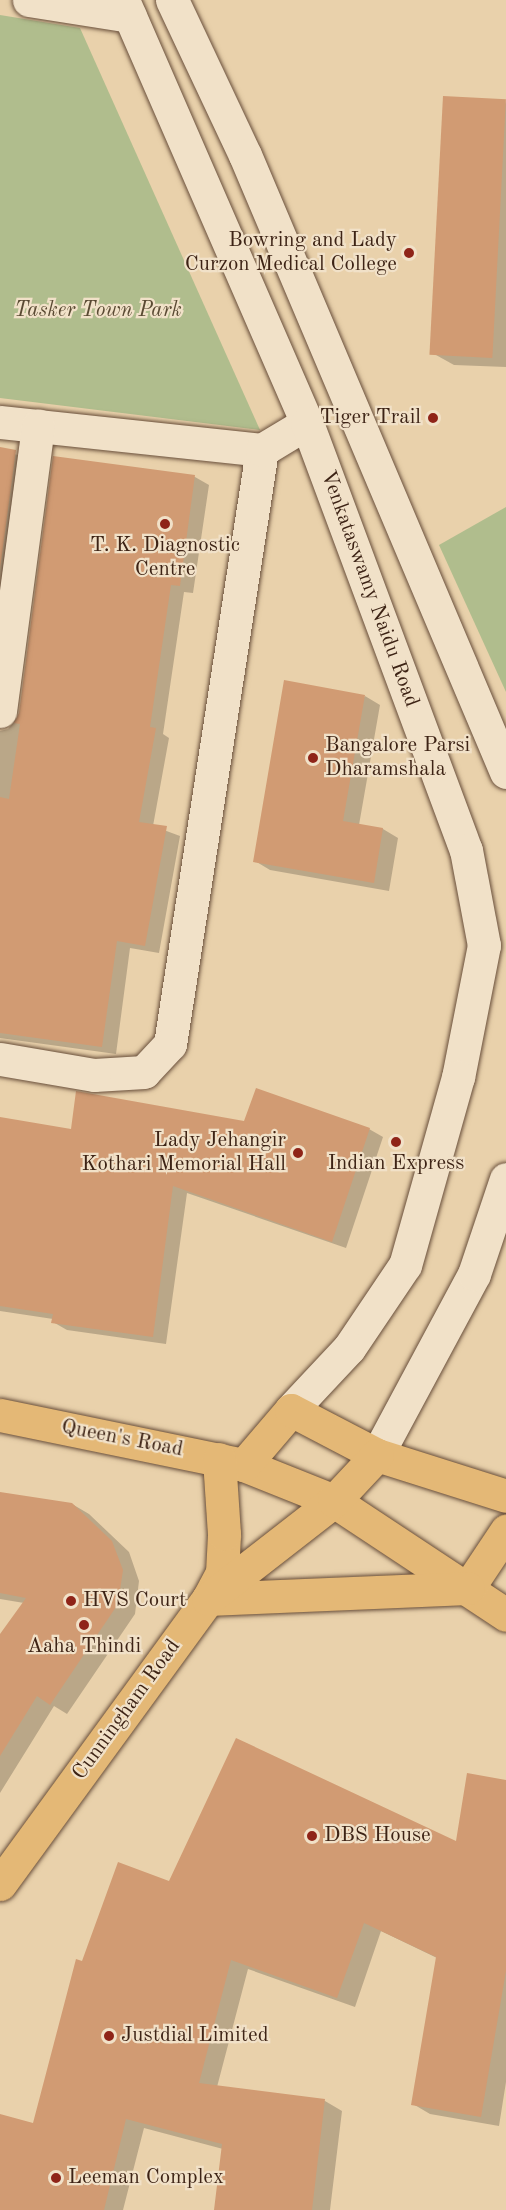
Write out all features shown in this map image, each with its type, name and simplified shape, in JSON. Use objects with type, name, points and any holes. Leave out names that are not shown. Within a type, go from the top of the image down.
[{"type":"main road","points":[[208,1599],[222,1573],[231,1462],[291,1410],[377,1455],[506,1496]]},
{"type":"main road","name":"Queen's Road","points":[[0,1415],[231,1462],[334,1501],[506,1614]]},
{"type":"main road","name":"Cunningham Road","points":[[0,1884],[208,1599],[334,1501],[377,1455]]},
{"type":"main road","points":[[208,1599],[468,1588],[506,1531]]},
{"type":"street","points":[[29,0],[127,8]]},
{"type":"street","points":[[172,0],[245,155],[506,772]]},
{"type":"street","name":"Venkataswamy Naidu Road","points":[[127,8],[307,423],[466,850],[484,945],[458,1077],[405,1266],[349,1348],[291,1410]]},
{"type":"street","points":[[0,422],[262,450],[307,423]]},
{"type":"street","points":[[0,711],[39,426]]},
{"type":"street","points":[[0,1059],[94,1075],[144,1071],[170,1044],[262,450]]},
{"type":"street","points":[[377,1455],[474,1274],[506,1179]]},
{"type":"green space","name":"Tasker Town Park","points":[[0,15],[80,28],[260,430],[0,398]]},
{"type":"green space","points":[[506,507],[506,692],[439,545]]},
{"type":"building","points":[[443,96],[506,99],[492,358],[429,355]]},
{"type":"building","points":[[0,447],[16,450],[0,569]]},
{"type":"building","points":[[53,456],[195,475],[180,586],[171,585],[150,727],[156,728],[139,822],[167,826],[145,946],[117,941],[102,1047],[0,1033],[0,797],[9,799],[20,724],[14,723],[19,713]]},
{"type":"building","name":"Bangalore Parsi Dharamshala","points":[[284,680],[365,695],[343,821],[383,828],[374,883],[253,862]]},
{"type":"building","points":[[256,1088],[370,1128],[332,1242],[173,1186],[153,1337],[51,1323],[53,1314],[0,1306],[0,1117],[71,1129],[76,1091],[244,1121]]},
{"type":"building","name":"HVS Court","points":[[0,1492],[72,1503],[112,1541],[123,1570],[118,1604],[50,1705],[37,1696],[0,1756],[0,1634],[26,1598],[0,1593]]},
{"type":"building","points":[[236,1738],[456,1841],[467,1773],[506,1780],[506,1971],[481,2117],[411,2105],[436,1957],[364,1923],[337,1998],[231,1960],[199,2083],[325,2099],[312,2210],[214,2210],[222,2144],[126,2119],[104,2210],[0,2210],[0,2114],[33,2123],[76,1959],[82,1961],[118,1862],[169,1881]]},
{"type":"place","name":"Bowring and Lady Curzon Medical College","points":[[409,253]]},
{"type":"place","name":"Tiger Trail","points":[[433,418]]},
{"type":"place","name":"T. K. Diagnostic Centre","points":[[165,524]]},
{"type":"place","name":"Bangalore Parsi Dharamshala","points":[[313,758]]},
{"type":"place","name":"Indian Express","points":[[396,1142]]},
{"type":"place","name":"Lady Jehangir Kothari Memorial Hall","points":[[298,1153]]},
{"type":"place","name":"HVS Court","points":[[71,1601]]},
{"type":"place","name":"Aaha Thindi","points":[[84,1625]]},
{"type":"place","name":"DBS House","points":[[312,1836]]},
{"type":"place","name":"Justdial Limited","points":[[109,2036]]},
{"type":"place","name":"Leeman Complex","points":[[56,2178]]}]
